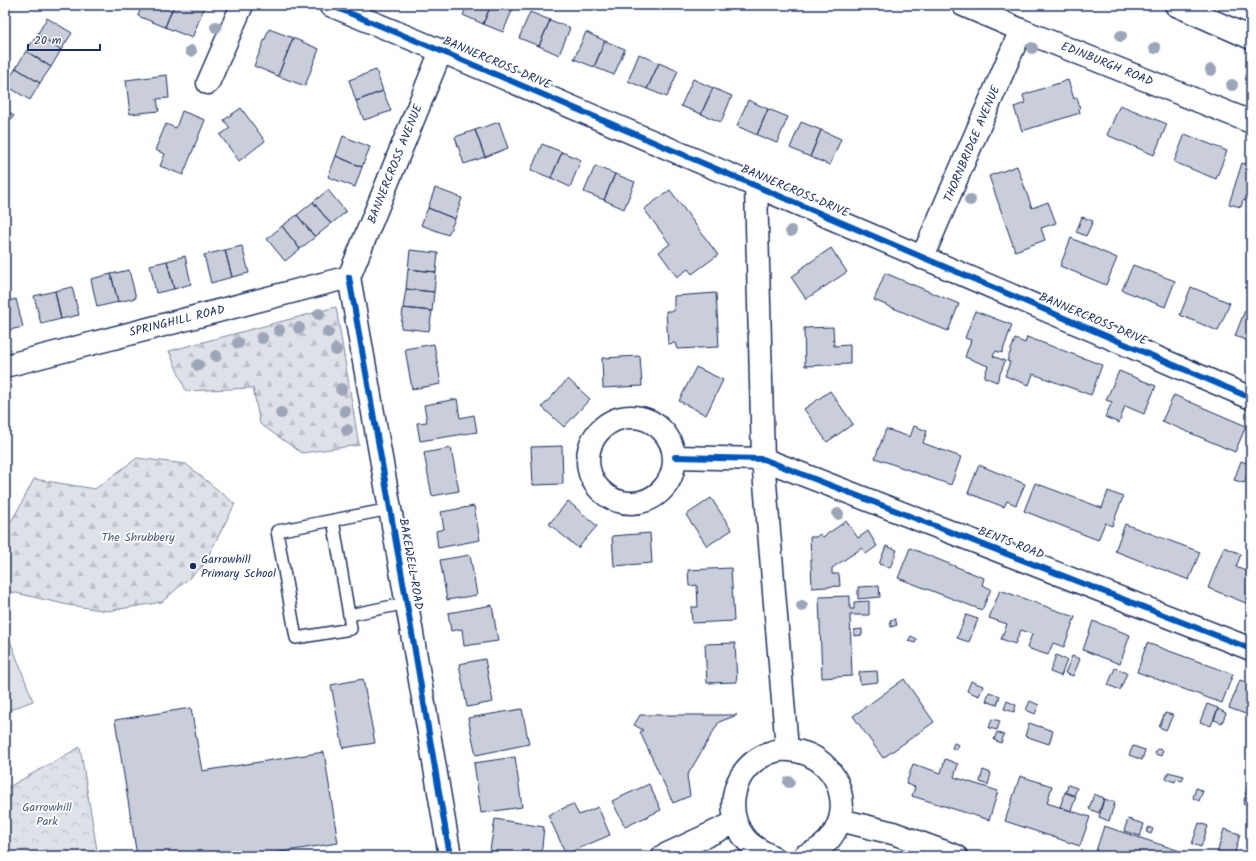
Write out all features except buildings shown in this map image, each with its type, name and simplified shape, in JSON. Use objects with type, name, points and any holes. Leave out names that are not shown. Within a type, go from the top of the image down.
[{"type":"street","points":[[208,83],[242,5]]},
{"type":"street","name":"BANNERCROSS DRIVE","points":[[330,5],[441,51],[1251,398]]},
{"type":"street","name":"EDINBURGH ROAD","points":[[963,5],[1021,30],[1251,122]]},
{"type":"street","points":[[1176,5],[1251,38]]},
{"type":"street","name":"THORNBRIDGE AVENUE","points":[[922,258],[1021,30]]},
{"type":"street","name":"BANNERCROSS AVENUE","points":[[349,277],[441,51]]},
{"type":"street","points":[[756,186],[763,459],[787,749]]},
{"type":"street","name":"SPRINGHILL ROAD","points":[[5,366],[349,277]]},
{"type":"street","name":"BAKEWELL ROAD","points":[[349,277],[450,856]]},
{"type":"street","name":"BENTS ROAD","points":[[675,457],[763,459],[1251,649]]},
{"type":"street","points":[[771,856],[756,849],[744,837],[736,822],[732,806],[735,788],[742,773],[754,760],[770,752],[787,749],[804,752],[814,757],[831,772],[839,787],[842,804],[840,820],[832,835],[820,848],[804,856]]},
{"type":"street","points":[[840,820],[893,833],[956,856]]},
{"type":"street","points":[[663,856],[736,822]]},
{"type":"lane","points":[[333,520],[351,628],[296,638],[277,531],[333,520],[390,509]]},
{"type":"lane","points":[[349,615],[407,603]]},
{"type":"green space","points":[[336,307],[359,445],[302,453],[260,424],[253,388],[186,391],[169,351]]},
{"type":"green space","name":"The Shrubbery","points":[[137,458],[186,464],[235,504],[203,566],[162,602],[108,611],[68,605],[7,591],[5,583],[5,531],[34,479],[95,489]]},
{"type":"green space","points":[[5,627],[33,701],[5,712]]},
{"type":"green space","name":"Garrowhill Park","points":[[80,747],[98,856],[5,856],[5,789]]},
{"type":"cycle path","points":[[330,5],[441,51],[1251,398]]},
{"type":"cycle path","points":[[349,277],[450,856]]},
{"type":"cycle path","points":[[675,457],[763,459],[1251,649]]},
{"type":"place","name":"Garrowhill Primary School","points":[[193,566]]}]
